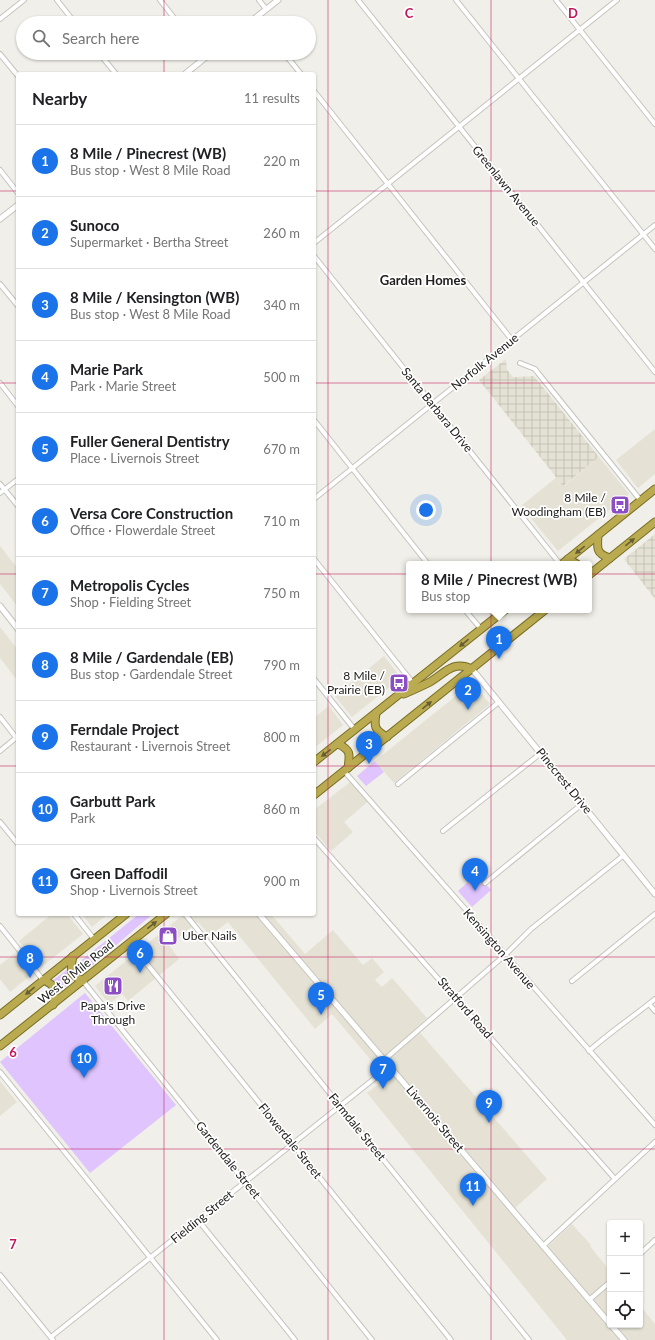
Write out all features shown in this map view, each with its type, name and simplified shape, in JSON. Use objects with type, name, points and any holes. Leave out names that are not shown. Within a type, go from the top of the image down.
[{"type":"highway","points":[[565,561],[655,490]]},
{"type":"highway","points":[[592,573],[655,522]]},
{"type":"highway","points":[[598,535],[597,544],[599,551],[604,556],[610,558]]},
{"type":"highway","points":[[568,559],[572,561]]},
{"type":"highway","points":[[316,760],[501,613]]},
{"type":"highway","points":[[316,793],[541,613]]},
{"type":"highway","points":[[394,699],[431,681],[450,668],[462,666],[472,669]]},
{"type":"highway","points":[[376,713],[376,729],[387,737]]},
{"type":"highway","points":[[338,744],[348,751],[349,759],[346,769]]},
{"type":"highway","points":[[0,1014],[123,916]]},
{"type":"highway","name":"West 8 Mile Road","points":[[0,1046],[164,916]]},
{"type":"highway","points":[[73,956],[71,966],[72,973],[74,976],[83,981]]},
{"type":"highway","points":[[43,980],[49,982],[54,987],[55,996],[53,1005]]},
{"type":"street","points":[[0,19],[24,0]]},
{"type":"street","points":[[57,0],[70,16]]},
{"type":"street","points":[[160,0],[173,16]]},
{"type":"street","points":[[259,0],[266,9]]},
{"type":"street","points":[[258,16],[278,0]]},
{"type":"street","name":"Greenlawn Avenue","points":[[358,0],[655,372]]},
{"type":"street","points":[[456,0],[655,249]]},
{"type":"street","points":[[556,0],[655,124]]},
{"type":"street","points":[[316,242],[458,126],[617,0]]},
{"type":"street","points":[[0,54],[16,74]]},
{"type":"street","points":[[105,60],[114,72]]},
{"type":"street","points":[[187,72],[199,60]]},
{"type":"street","points":[[290,60],[299,72]]},
{"type":"street","points":[[316,94],[512,340]]},
{"type":"street","points":[[0,170],[16,190]]},
{"type":"street","points":[[0,219],[16,207]]},
{"type":"street","name":"Norfolk Avenue","points":[[316,497],[655,225]]},
{"type":"street","name":"Santa Barbara Drive","points":[[316,259],[559,561]]},
{"type":"street","points":[[0,284],[16,304]]},
{"type":"street","points":[[520,363],[538,373],[641,501]]},
{"type":"street","points":[[0,383],[16,403]]},
{"type":"street","points":[[316,423],[426,561]]},
{"type":"street","points":[[0,493],[16,481]]},
{"type":"street","points":[[0,484],[16,504]]},
{"type":"street","points":[[316,562],[413,683]]},
{"type":"street","points":[[0,606],[16,626]]},
{"type":"street","points":[[467,613],[481,630]]},
{"type":"street","name":"Pinecrest Drive","points":[[472,669],[655,894]]},
{"type":"street","points":[[316,681],[355,730]]},
{"type":"street","points":[[398,784],[499,702]]},
{"type":"street","points":[[0,717],[16,737]]},
{"type":"street","points":[[0,722],[8,727]]},
{"type":"street","points":[[0,751],[16,739]]},
{"type":"street","points":[[443,831],[541,753]]},
{"type":"street","name":"Kensington Avenue","points":[[346,769],[505,955],[655,1126]]},
{"type":"street","points":[[485,882],[582,804]]},
{"type":"street","points":[[0,822],[16,842]]},
{"type":"street","name":"Stratford Road","points":[[316,840],[615,1179]]},
{"type":"street","points":[[384,1060],[505,955],[531,929],[624,855]]},
{"type":"street","points":[[572,981],[655,914]]},
{"type":"street","points":[[76,916],[94,939]]},
{"type":"street","name":"Farmdale Street","points":[[187,916],[529,1340]]},
{"type":"street","name":"Livernois Street","points":[[261,916],[607,1321]]},
{"type":"street","points":[[0,926],[43,980]]},
{"type":"street","name":"Flowerdale Street","points":[[130,943],[451,1340]]},
{"type":"street","name":"Gardendale Street","points":[[83,981],[372,1340]]},
{"type":"street","points":[[589,1050],[655,999]]},
{"type":"street","points":[[649,1004],[655,1011]]},
{"type":"street","name":"Fielding Street","points":[[52,1339],[150,1258],[390,1066]]},
{"type":"street","points":[[0,1072],[217,1340]]},
{"type":"street","points":[[543,1246],[655,1142]]},
{"type":"street","points":[[198,1220],[295,1340]]},
{"type":"street","points":[[643,1251],[655,1240]]},
{"type":"street","points":[[0,1274],[52,1339]]},
{"type":"street","points":[[589,1300],[607,1285]]},
{"type":"street","name":"Livernois Street","points":[[613,1328],[624,1340]]},
{"type":"shaded area","points":[[506,359],[507,370],[513,377],[534,376],[599,457],[563,486],[479,380]]},
{"type":"shaded area","points":[[655,429],[655,474],[638,488],[616,460]]},
{"type":"shaded area","points":[[599,457],[629,494],[558,551],[521,506],[557,477],[564,486]]},
{"type":"shaded area","points":[[655,534],[655,599],[624,559]]},
{"type":"shaded area","points":[[0,546],[16,566],[16,604],[0,584]]},
{"type":"shaded area","points":[[0,627],[16,647],[16,678],[0,658]]},
{"type":"shaded area","points":[[384,656],[401,678],[352,717],[335,696]]},
{"type":"shaded area","points":[[472,683],[490,704],[394,783],[375,761]]},
{"type":"shaded area","points":[[329,706],[343,725],[316,746],[316,716]]},
{"type":"shaded area","points":[[375,761],[384,772],[366,786],[357,776]]},
{"type":"shaded area","points":[[354,779],[371,799],[344,822],[353,832],[331,851],[316,833],[316,808]]},
{"type":"shaded area","points":[[477,874],[491,890],[472,907],[458,891]]},
{"type":"shaded area","points":[[50,916],[69,916],[83,934],[40,968],[19,941]]},
{"type":"shaded area","points":[[84,916],[106,916],[92,927]]},
{"type":"shaded area","points":[[137,916],[151,916],[83,973],[77,974],[75,969],[77,964]]},
{"type":"shaded area","points":[[182,916],[273,916],[305,954],[333,930],[363,965],[372,958],[384,972],[375,980],[382,987],[392,978],[427,1018],[416,1028],[547,1179],[513,1210],[545,1249],[572,1224],[591,1245],[590,1246],[607,1267],[607,1328],[643,1328],[643,1309],[655,1324],[655,1340],[567,1340],[367,1093],[386,1078],[332,1014],[315,1029],[228,922],[210,936],[198,922],[169,945],[179,959],[128,1001],[122,994],[109,1004],[95,986]]},
{"type":"shaded area","points":[[14,954],[31,975],[10,992],[0,979],[0,965]]},
{"type":"shaded area","points":[[67,970],[72,981],[59,992],[57,985],[53,980]]},
{"type":"shaded area","points":[[85,993],[176,1105],[90,1173],[0,1062]]},
{"type":"shaded area","points":[[0,1081],[17,1102],[0,1116]]},
{"type":"place","name":"8 Mile / Woodingham (EB)","points":[[620,505]]},
{"type":"place","name":"8 Mile / Pinecrest (WB)","points":[[499,659]]},
{"type":"place","name":"8 Mile / Prairie (EB)","points":[[399,683]]},
{"type":"place","name":"Sunoco","points":[[468,710]]},
{"type":"place","name":"8 Mile / Kensington (WB)","points":[[369,764]]},
{"type":"place","name":"Marie Park","points":[[475,891]]},
{"type":"place","name":"Uber Nails","points":[[168,936]]},
{"type":"place","name":"Versa Core Construction","points":[[140,973]]},
{"type":"place","name":"8 Mile / Gardendale (EB)","points":[[30,978]]},
{"type":"place","name":"Papa's Drive Through","points":[[113,986]]},
{"type":"place","name":"Fuller General Dentistry","points":[[321,1015]]},
{"type":"place","name":"Garbutt Park","points":[[84,1078]]},
{"type":"place","name":"Metropolis Cycles","points":[[383,1089]]},
{"type":"place","name":"Ferndale Project","points":[[489,1123]]},
{"type":"place","name":"Green Daffodil","points":[[473,1206]]},
{"type":"district","name":"Garden Homes","points":[[423,280]]}]
